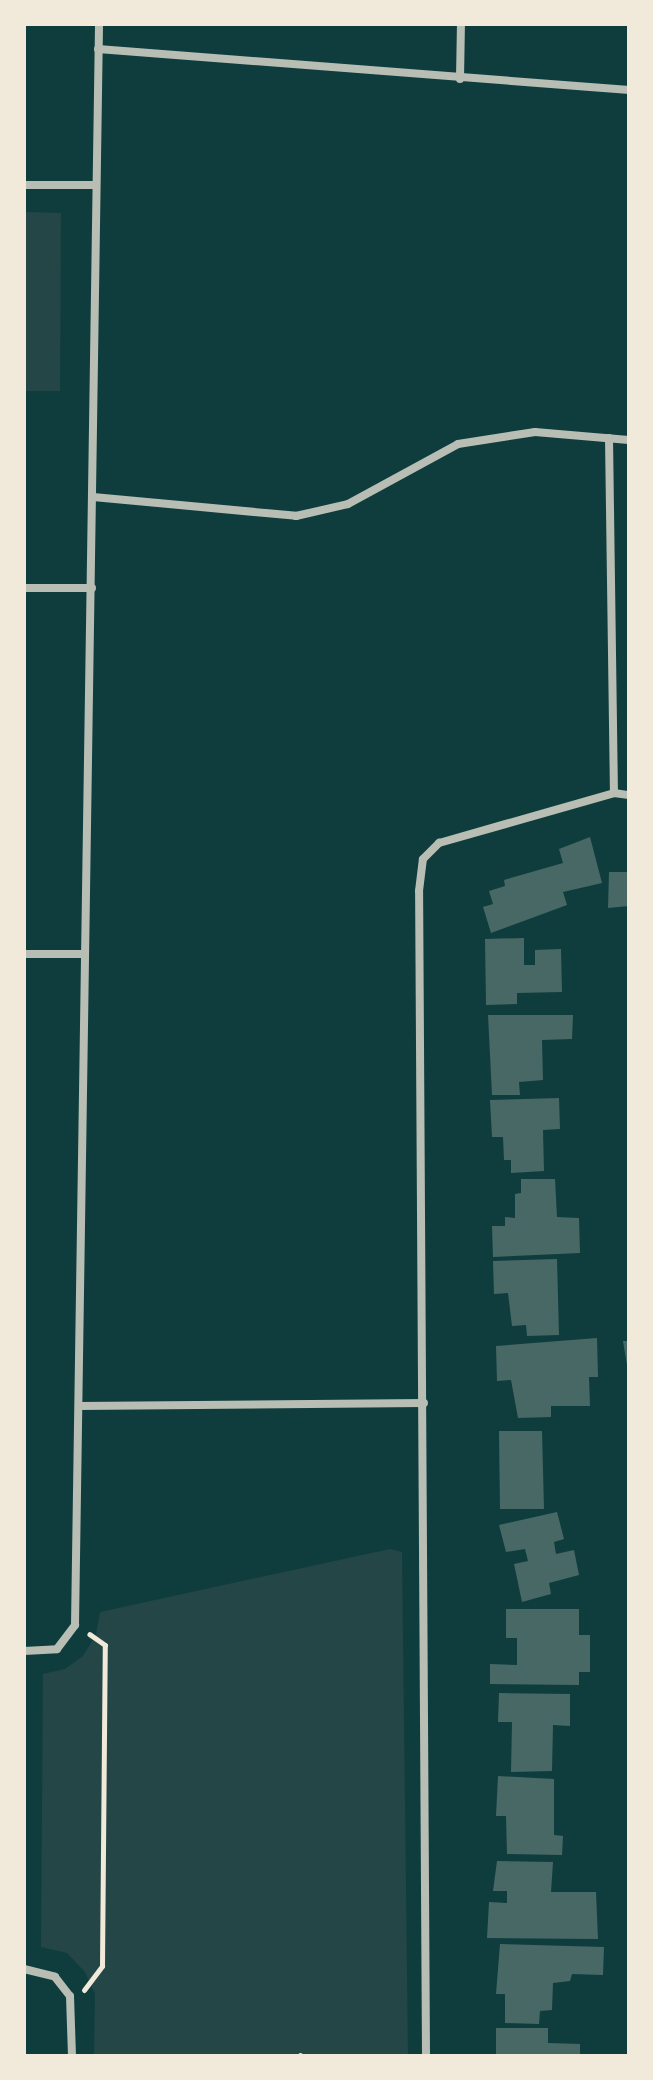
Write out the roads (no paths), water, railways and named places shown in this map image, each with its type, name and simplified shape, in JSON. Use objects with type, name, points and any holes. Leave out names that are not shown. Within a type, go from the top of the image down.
[{"type":"street","points":[[24,1651],[57,1649],[75,1625],[99,24]]},
{"type":"street","points":[[460,79],[461,24]]},
{"type":"street","points":[[98,49],[629,90]]},
{"type":"street","points":[[24,185],[96,185]]},
{"type":"street","points":[[93,497],[296,516],[348,504],[458,444],[535,432],[629,440]]},
{"type":"street","points":[[609,438],[614,793]]},
{"type":"street","points":[[24,588],[92,588]]},
{"type":"street","points":[[426,2056],[419,907],[423,859],[439,843],[614,793],[629,795]]},
{"type":"street","points":[[24,954],[85,954]]},
{"type":"street","points":[[79,1406],[424,1403]]},
{"type":"street","points":[[24,1969],[55,1977],[73,2006],[72,2056]]}]
